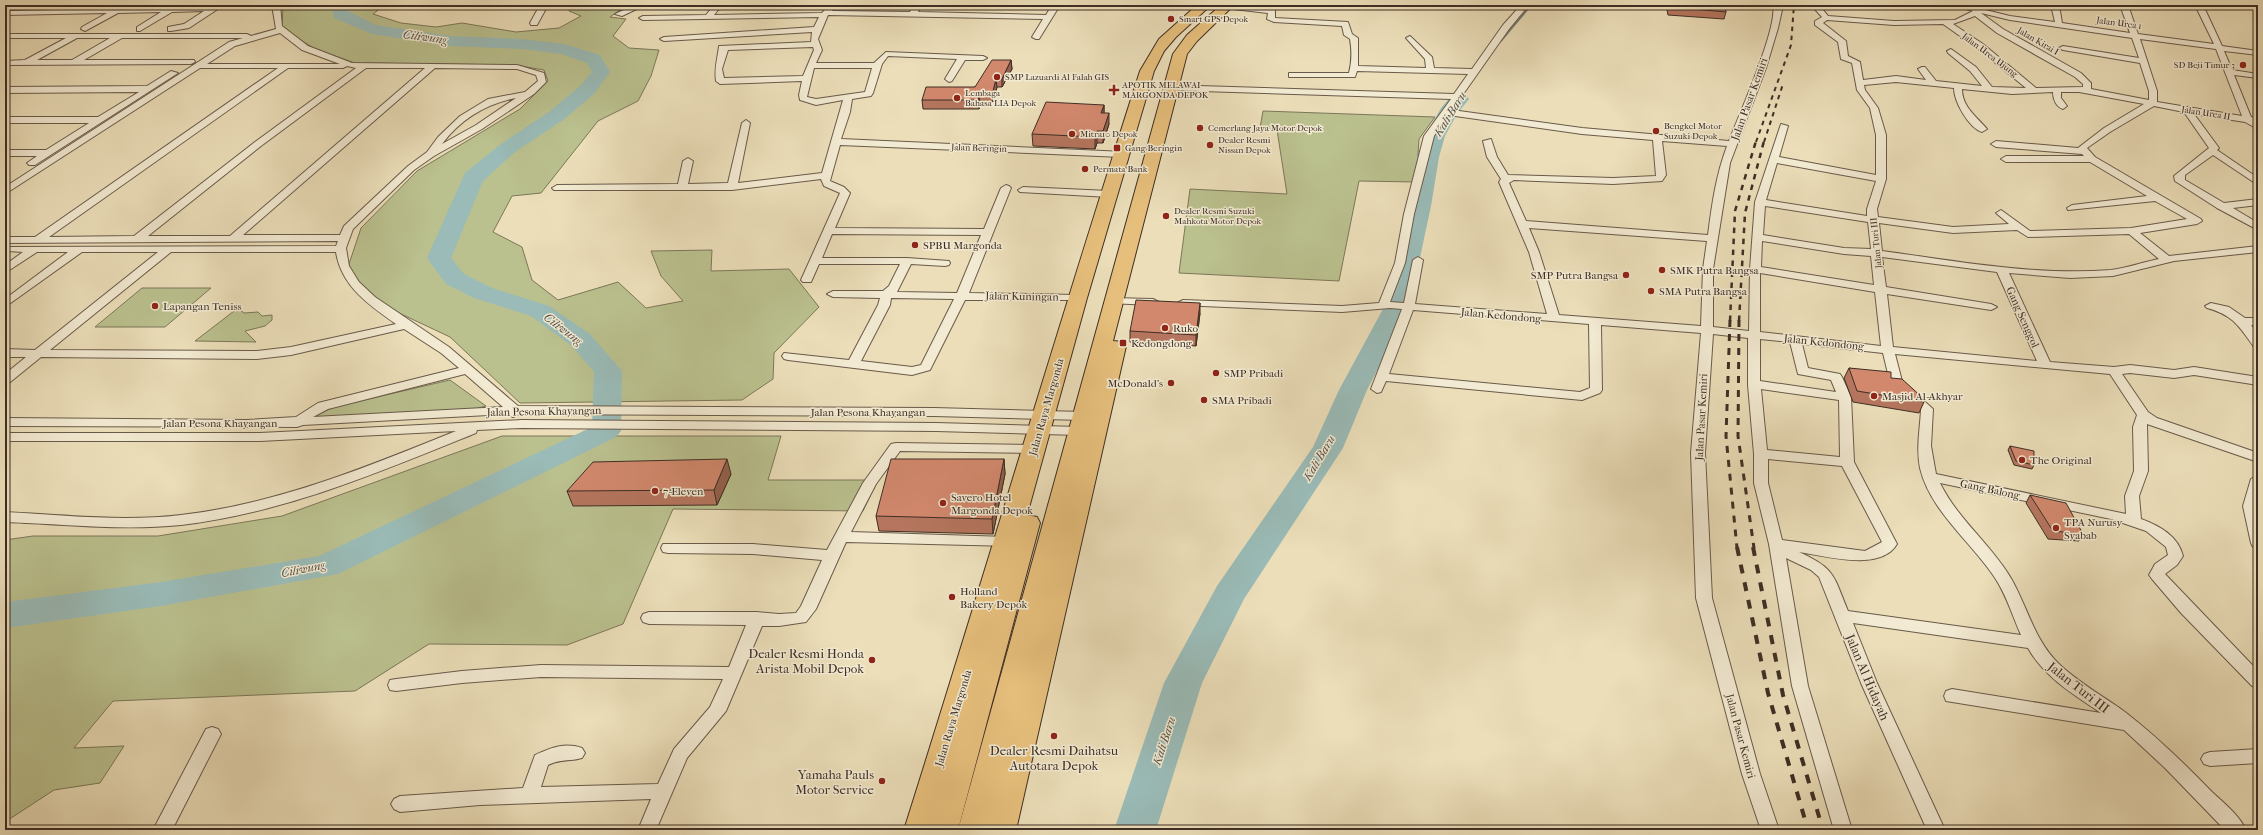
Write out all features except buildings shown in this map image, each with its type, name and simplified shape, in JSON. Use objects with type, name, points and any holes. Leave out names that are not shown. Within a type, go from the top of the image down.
[{"type":"highway","name":"Jalan Raya Margonda","points":[[942,830],[1046,428],[1077,298],[1122,154],[1164,79],[1180,54],[1202,26],[1221,7]]},
{"type":"highway","name":"Jalan Raya Margonda","points":[[1000,830],[1080,461],[1119,301],[1164,79]]},
{"type":"highway","name":"Jalan Raya Margonda","points":[[920,830],[1007,542],[1113,227],[1125,178],[1164,79]]},
{"type":"highway","name":"Jalan Raya Margonda","points":[[974,830],[1080,461],[1081,423],[1119,301]]},
{"type":"street","points":[[17,12],[32,5]]},
{"type":"street","points":[[66,12],[78,5]]},
{"type":"street","points":[[84,29],[126,5]]},
{"type":"street","points":[[140,28],[178,5]]},
{"type":"street","points":[[276,5],[279,29],[305,48],[351,65]]},
{"type":"street","points":[[419,5],[432,5]]},
{"type":"street","points":[[534,23],[544,5]]},
{"type":"street","points":[[619,14],[640,5]]},
{"type":"street","points":[[708,17],[718,5]]},
{"type":"street","points":[[833,5],[817,29],[814,39],[818,50],[810,66],[802,95],[805,100],[816,102],[848,98],[871,92],[872,78],[877,65],[884,56],[889,54],[983,58]]},
{"type":"street","points":[[913,14],[917,5]]},
{"type":"street","points":[[1036,37],[1050,17],[1056,5]]},
{"type":"street","points":[[1386,305],[1400,263],[1409,214],[1429,136],[1506,27],[1525,5]]},
{"type":"street","name":"Jalan Pasar Kemiri","points":[[1770,830],[1751,774],[1704,598],[1698,453],[1707,330],[1708,269],[1725,163],[1762,68],[1774,28],[1778,10],[1777,5]]},
{"type":"street","points":[[1815,5],[1826,18],[1894,23],[1956,22],[1967,15],[1977,12],[1986,5]]},
{"type":"street","name":"Jalan Urea 1","points":[[1956,5],[1977,12],[2258,53]]},
{"type":"street","points":[[2055,5],[2059,25]]},
{"type":"street","points":[[2083,151],[2082,148],[2084,145],[2153,103],[2153,91],[2136,35],[2124,5]]},
{"type":"street","points":[[2199,5],[2219,47],[2248,120],[2258,126]]},
{"type":"street","points":[[5,13],[170,10],[216,7]]},
{"type":"street","points":[[5,30],[171,29],[186,26],[216,7]]},
{"type":"street","points":[[1221,7],[1272,11],[1271,19],[1274,20],[1345,24],[1348,35],[1354,38],[1356,43],[1354,68],[1350,76],[1292,75]]},
{"type":"street","name":"Jalan Kirai I","points":[[1977,12],[2000,31],[2078,75],[2087,84],[2087,89]]},
{"type":"street","points":[[643,18],[826,14],[1050,17]]},
{"type":"street","name":"Jalan Turi III","points":[[1826,18],[1818,23],[1842,40],[1844,57],[1856,62],[1861,90],[1874,108],[1878,122],[1882,153],[1881,179],[1872,209],[1872,220],[1886,341],[1889,349]]},
{"type":"street","name":"Jalan Urea Ujung","points":[[1944,22],[1980,46],[2035,91]]},
{"type":"street","points":[[5,181],[99,120],[220,45],[279,29]]},
{"type":"street","points":[[664,39],[817,29]]},
{"type":"street","points":[[5,36],[122,35],[249,37]]},
{"type":"street","points":[[73,62],[122,35]]},
{"type":"street","points":[[26,63],[76,36]]},
{"type":"street","points":[[5,191],[201,66],[232,44],[249,37]]},
{"type":"street","points":[[1410,38],[1428,59],[1430,70]]},
{"type":"street","points":[[807,78],[720,81],[718,68],[723,49],[817,44]]},
{"type":"street","points":[[2064,48],[2144,61]]},
{"type":"street","points":[[1950,51],[1973,69],[1989,89]]},
{"type":"street","points":[[949,79],[963,57]]},
{"type":"street","points":[[5,63],[191,62]]},
{"type":"street","points":[[201,66],[285,67],[351,65],[518,67],[530,69],[540,73],[542,76],[540,84],[531,92],[411,168],[348,228],[341,244],[344,267],[360,291],[446,351],[515,410],[508,425]]},
{"type":"street","points":[[810,66],[877,65]]},
{"type":"street","points":[[136,240],[264,139],[362,66]]},
{"type":"street","points":[[231,240],[433,66]]},
{"type":"street","points":[[5,270],[37,244],[285,67]]},
{"type":"street","points":[[1354,68],[1474,72]]},
{"type":"street","points":[[1922,69],[1932,82]]},
{"type":"street","points":[[2229,72],[2258,76]]},
{"type":"street","points":[[1164,79],[1458,97]]},
{"type":"street","name":"Jalan Urea Ujung","points":[[1860,83],[1896,79],[1932,82],[1958,87],[1989,89],[2035,91],[2087,89],[2153,103]]},
{"type":"street","points":[[1958,87],[1958,97],[1971,118],[1982,129]]},
{"type":"street","points":[[5,90],[149,89]]},
{"type":"street","points":[[2057,89],[2057,98],[2062,106]]},
{"type":"street","points":[[431,154],[440,138],[458,122],[486,103],[531,92]]},
{"type":"street","points":[[807,280],[827,231],[845,193],[841,188],[826,184],[826,176],[846,112],[848,98]]},
{"type":"street","name":"Jalan Urea II","points":[[2153,103],[2258,121]]},
{"type":"street","points":[[2187,110],[2213,145],[2213,151]]},
{"type":"street","points":[[1445,112],[1582,131],[1733,144]]},
{"type":"street","points":[[5,120],[99,120]]},
{"type":"street","points":[[732,186],[746,123]]},
{"type":"street","points":[[1784,126],[1760,202],[1755,269],[1754,384],[1761,454],[1761,483],[1776,546],[1800,686],[1843,830]]},
{"type":"street","points":[[1506,179],[1512,177],[1613,181],[1659,179],[1661,174],[1657,137]]},
{"type":"street","points":[[1488,141],[1492,157],[1506,179],[1504,182],[1534,252],[1554,319]]},
{"type":"street","name":"Jalan Beringin","points":[[836,142],[1122,154]]},
{"type":"street","points":[[1760,202],[1872,220],[1953,230],[2131,230],[2197,221],[2092,159],[2083,151],[1996,144]]},
{"type":"street","points":[[2213,151],[2258,182]]},
{"type":"street","points":[[2213,151],[2182,173],[2179,178],[2184,184],[2258,227]]},
{"type":"street","points":[[5,153],[48,153]]},
{"type":"street","points":[[1774,159],[1881,179]]},
{"type":"street","points":[[2006,159],[2092,159]]},
{"type":"street","points":[[683,185],[688,160]]},
{"type":"street","points":[[557,188],[683,185],[752,186],[782,180],[826,176]]},
{"type":"street","points":[[788,356],[912,371],[922,370],[929,364],[964,295],[1006,188]]},
{"type":"street","points":[[1023,190],[1109,194]]},
{"type":"street","points":[[2072,208],[2160,200],[2176,203],[2196,213]]},
{"type":"street","points":[[2221,206],[2258,202]]},
{"type":"street","points":[[2001,213],[2037,241]]},
{"type":"street","points":[[1521,224],[1712,238]]},
{"type":"street","points":[[2131,230],[2167,260]]},
{"type":"street","points":[[827,231],[988,232]]},
{"type":"street","points":[[1758,237],[1844,251],[1858,250],[1877,254],[2001,269],[2070,275],[2105,273],[2167,260],[2258,250]]},
{"type":"street","points":[[5,240],[79,249],[167,250],[341,244]]},
{"type":"street","points":[[5,249],[37,244],[136,240],[231,240],[341,244]]},
{"type":"street","points":[[5,304],[79,249]]},
{"type":"street","points":[[5,380],[167,250]]},
{"type":"street","points":[[1377,389],[1408,306],[1418,260]]},
{"type":"street","points":[[815,261],[908,261],[945,263]]},
{"type":"street","points":[[853,364],[884,305],[886,295],[894,288],[908,261]]},
{"type":"street","points":[[1755,269],[1991,307]]},
{"type":"street","name":"Gang Senggol","points":[[2001,269],[2045,365]]},
{"type":"street","name":"Jalan Kuningan","points":[[833,294],[1077,298]]},
{"type":"street","name":"Jalan Kedondong","points":[[1119,301],[1334,309],[1386,305],[1408,306],[1554,319],[1707,330],[2114,371],[2130,369],[2174,374],[2194,371],[2258,381]]},
{"type":"street","points":[[2211,306],[2225,309],[2242,321],[2258,344]]},
{"type":"street","points":[[2242,321],[2258,322]]},
{"type":"street","points":[[1382,377],[1582,396],[1596,390],[1595,322]]},
{"type":"street","points":[[5,353],[257,355],[291,351],[408,325]]},
{"type":"street","points":[[1776,546],[1865,556],[1878,552],[1890,544],[1848,462],[1845,398],[1836,377],[1802,371],[1795,339]]},
{"type":"street","points":[[1889,349],[1896,382],[1927,409],[1925,452],[1930,477]]},
{"type":"street","points":[[285,436],[298,422],[311,412],[323,406],[467,370]]},
{"type":"street","points":[[2114,371],[2144,415],[2152,421],[2258,458]]},
{"type":"street","points":[[1754,384],[1845,398]]},
{"type":"street","name":"Jalan Pesona Khayangan","points":[[5,422],[246,424],[532,410],[702,411],[1046,428]]},
{"type":"street","points":[[2134,522],[2132,496],[2141,471],[2140,427],[2144,415]]},
{"type":"street","name":"Jalan Pesona Khayangan","points":[[5,436],[285,436],[522,424],[1046,428],[1081,423]]},
{"type":"street","points":[[9,518],[142,522],[180,520],[222,514],[274,502],[338,483],[480,427]]},
{"type":"street","points":[[649,618],[758,618],[780,620],[803,617],[831,556],[870,482],[896,447],[1046,428]]},
{"type":"street","points":[[1761,454],[1848,462]]},
{"type":"street","name":"Jalan Turi III","points":[[1930,477],[1941,498],[2010,588],[2025,630],[2057,672],[2129,725],[2192,781],[2237,830]]},
{"type":"street","name":"Gang Balong","points":[[1930,477],[2114,514],[2151,528],[2164,536],[2173,545],[2176,556],[2172,561],[2160,568],[2157,575],[2187,609],[2258,681]]},
{"type":"street","points":[[2258,479],[2250,506],[2258,543]]},
{"type":"street","points":[[842,537],[1007,542]]},
{"type":"street","name":"Jalan Al Hidayah","points":[[1776,546],[1794,554],[1825,574],[1869,683],[1936,830]]},
{"type":"street","points":[[668,548],[753,549],[831,556]]},
{"type":"street","points":[[1842,616],[2034,643]]},
{"type":"street","points":[[647,830],[680,754],[711,720],[748,643],[758,618]]},
{"type":"street","points":[[396,685],[462,677],[541,671],[734,673]]},
{"type":"street","points":[[1952,696],[2129,725]]},
{"type":"street","points":[[162,830],[212,734]]},
{"type":"street","points":[[530,795],[541,760],[559,752],[576,753]]},
{"type":"street","points":[[2210,759],[2258,756]]},
{"type":"street","points":[[400,804],[530,795],[665,791]]},
{"type":"green space","points":[[283,5],[385,5],[373,14],[401,23],[436,27],[462,23],[516,32],[559,28],[581,16],[569,11],[570,5],[627,5],[610,17],[626,19],[613,36],[629,48],[659,50],[651,76],[638,101],[598,121],[541,193],[512,196],[493,232],[522,247],[532,280],[558,300],[618,282],[646,308],[683,301],[661,276],[651,251],[712,250],[711,271],[789,269],[819,307],[774,353],[773,379],[742,400],[520,403],[450,337],[365,297],[348,267],[361,228],[417,171],[520,109],[548,81],[544,70],[515,65],[355,63],[317,50],[282,29]]},
{"type":"green space","points":[[1263,111],[1435,117],[1419,139],[1416,182],[1359,181],[1339,281],[1179,273],[1190,189],[1287,194],[1277,130],[1260,128]]},
{"type":"green space","name":"Lapangan Teniss","points":[[142,288],[211,288],[165,327],[95,327]]},
{"type":"green space","points":[[238,308],[244,313],[258,312],[262,316],[272,315],[272,320],[265,326],[245,331],[256,342],[195,341]]},
{"type":"green space","points":[[450,380],[486,406],[470,410],[308,419],[334,407]]},
{"type":"green space","points":[[502,436],[781,436],[768,480],[878,480],[863,511],[673,509],[623,624],[567,645],[429,644],[355,691],[113,701],[74,748],[124,746],[100,783],[54,790],[5,822],[5,540],[33,536],[158,536],[282,516]]},
{"type":"waterway","name":"Ciliwung","points":[[5,615],[161,594],[326,566],[606,431],[608,371],[581,340],[540,311],[483,293],[455,279],[439,258],[473,178],[508,148],[556,116],[587,90],[601,72],[594,59],[564,49],[522,44],[450,41],[372,29],[340,14],[339,5]]},
{"type":"waterway","name":"Kali Baru","points":[[1501,40],[1528,8]]},
{"type":"waterway","name":"Kali Baru","points":[[1135,830],[1183,683],[1229,595],[1328,448],[1353,390],[1396,309],[1420,206],[1428,157],[1435,136],[1448,112],[1459,99]]},
{"type":"railway","points":[[1756,142],[1791,45],[1794,5]]},
{"type":"railway","points":[[1764,142],[1783,84]]},
{"type":"railway","points":[[1730,321],[1735,211],[1756,141]]},
{"type":"railway","points":[[1739,321],[1745,213],[1764,141]]},
{"type":"railway","points":[[1730,320],[1726,436],[1737,548]]},
{"type":"railway","points":[[1739,320],[1738,436],[1754,548]]},
{"type":"railway","points":[[1737,547],[1768,693],[1808,830]]},
{"type":"railway","points":[[1753,547],[1783,695],[1823,830]]},
{"type":"place","name":"Smart GPS Depok","points":[[1171,19]]},
{"type":"place","name":"SD Beji Timur 3","points":[[2243,65]]},
{"type":"place","name":"SMP Lazuardi Al-Falah GIS","points":[[997,77]]},
{"type":"place","name":"APOTIK MELAWAI MARGONDA DEPOK","points":[[1114,90]]},
{"type":"place","name":"Lembaga Bahasa-LIA Depok","points":[[957,98]]},
{"type":"place","name":"Cemerlang Jaya Motor Depok","points":[[1200,128]]},
{"type":"place","name":"Bengkel Motor Suzuki Depok","points":[[1656,131]]},
{"type":"place","name":"Mitra10 Depok","points":[[1072,134]]},
{"type":"place","name":"Dealer Resmi Nissan Depok","points":[[1210,145]]},
{"type":"place","name":"Gang Beringin","points":[[1117,148]]},
{"type":"place","name":"Permata Bank","points":[[1085,169]]},
{"type":"place","name":"Dealer Resmi Suzuki Mahkota Motor Depok","points":[[1166,216]]},
{"type":"place","name":"SPBU Margonda","points":[[915,245]]},
{"type":"place","name":"SMK Putra Bangsa","points":[[1662,270]]},
{"type":"place","name":"SMP Putra Bangsa","points":[[1626,275]]},
{"type":"place","name":"SMA Putra Bangsa","points":[[1651,291]]},
{"type":"place","name":"Lapangan Teniss","points":[[155,306]]},
{"type":"place","name":"Ruko","points":[[1165,328]]},
{"type":"place","name":"Kedongdong","points":[[1123,343]]},
{"type":"place","name":"SMP Pribadi","points":[[1216,373]]},
{"type":"place","name":"McDonald's","points":[[1171,383]]},
{"type":"place","name":"Masjid Al-Akhyar","points":[[1874,396]]},
{"type":"place","name":"SMA Pribadi","points":[[1204,400]]},
{"type":"place","name":"The Original","points":[[2022,460]]},
{"type":"place","name":"7-Eleven","points":[[655,491]]},
{"type":"place","name":"Savero Hotel Margonda Depok","points":[[943,503]]},
{"type":"place","name":"TPA Nurusy Syabab","points":[[2056,528]]},
{"type":"place","name":"Holland Bakery Depok","points":[[952,597]]},
{"type":"place","name":"Dealer Resmi Honda Arista Mobil Depok","points":[[872,660]]},
{"type":"place","name":"Dealer Resmi Daihatsu Autotara Depok","points":[[1054,736]]},
{"type":"place","name":"Yamaha Pauls Motor Service","points":[[882,781]]}]
